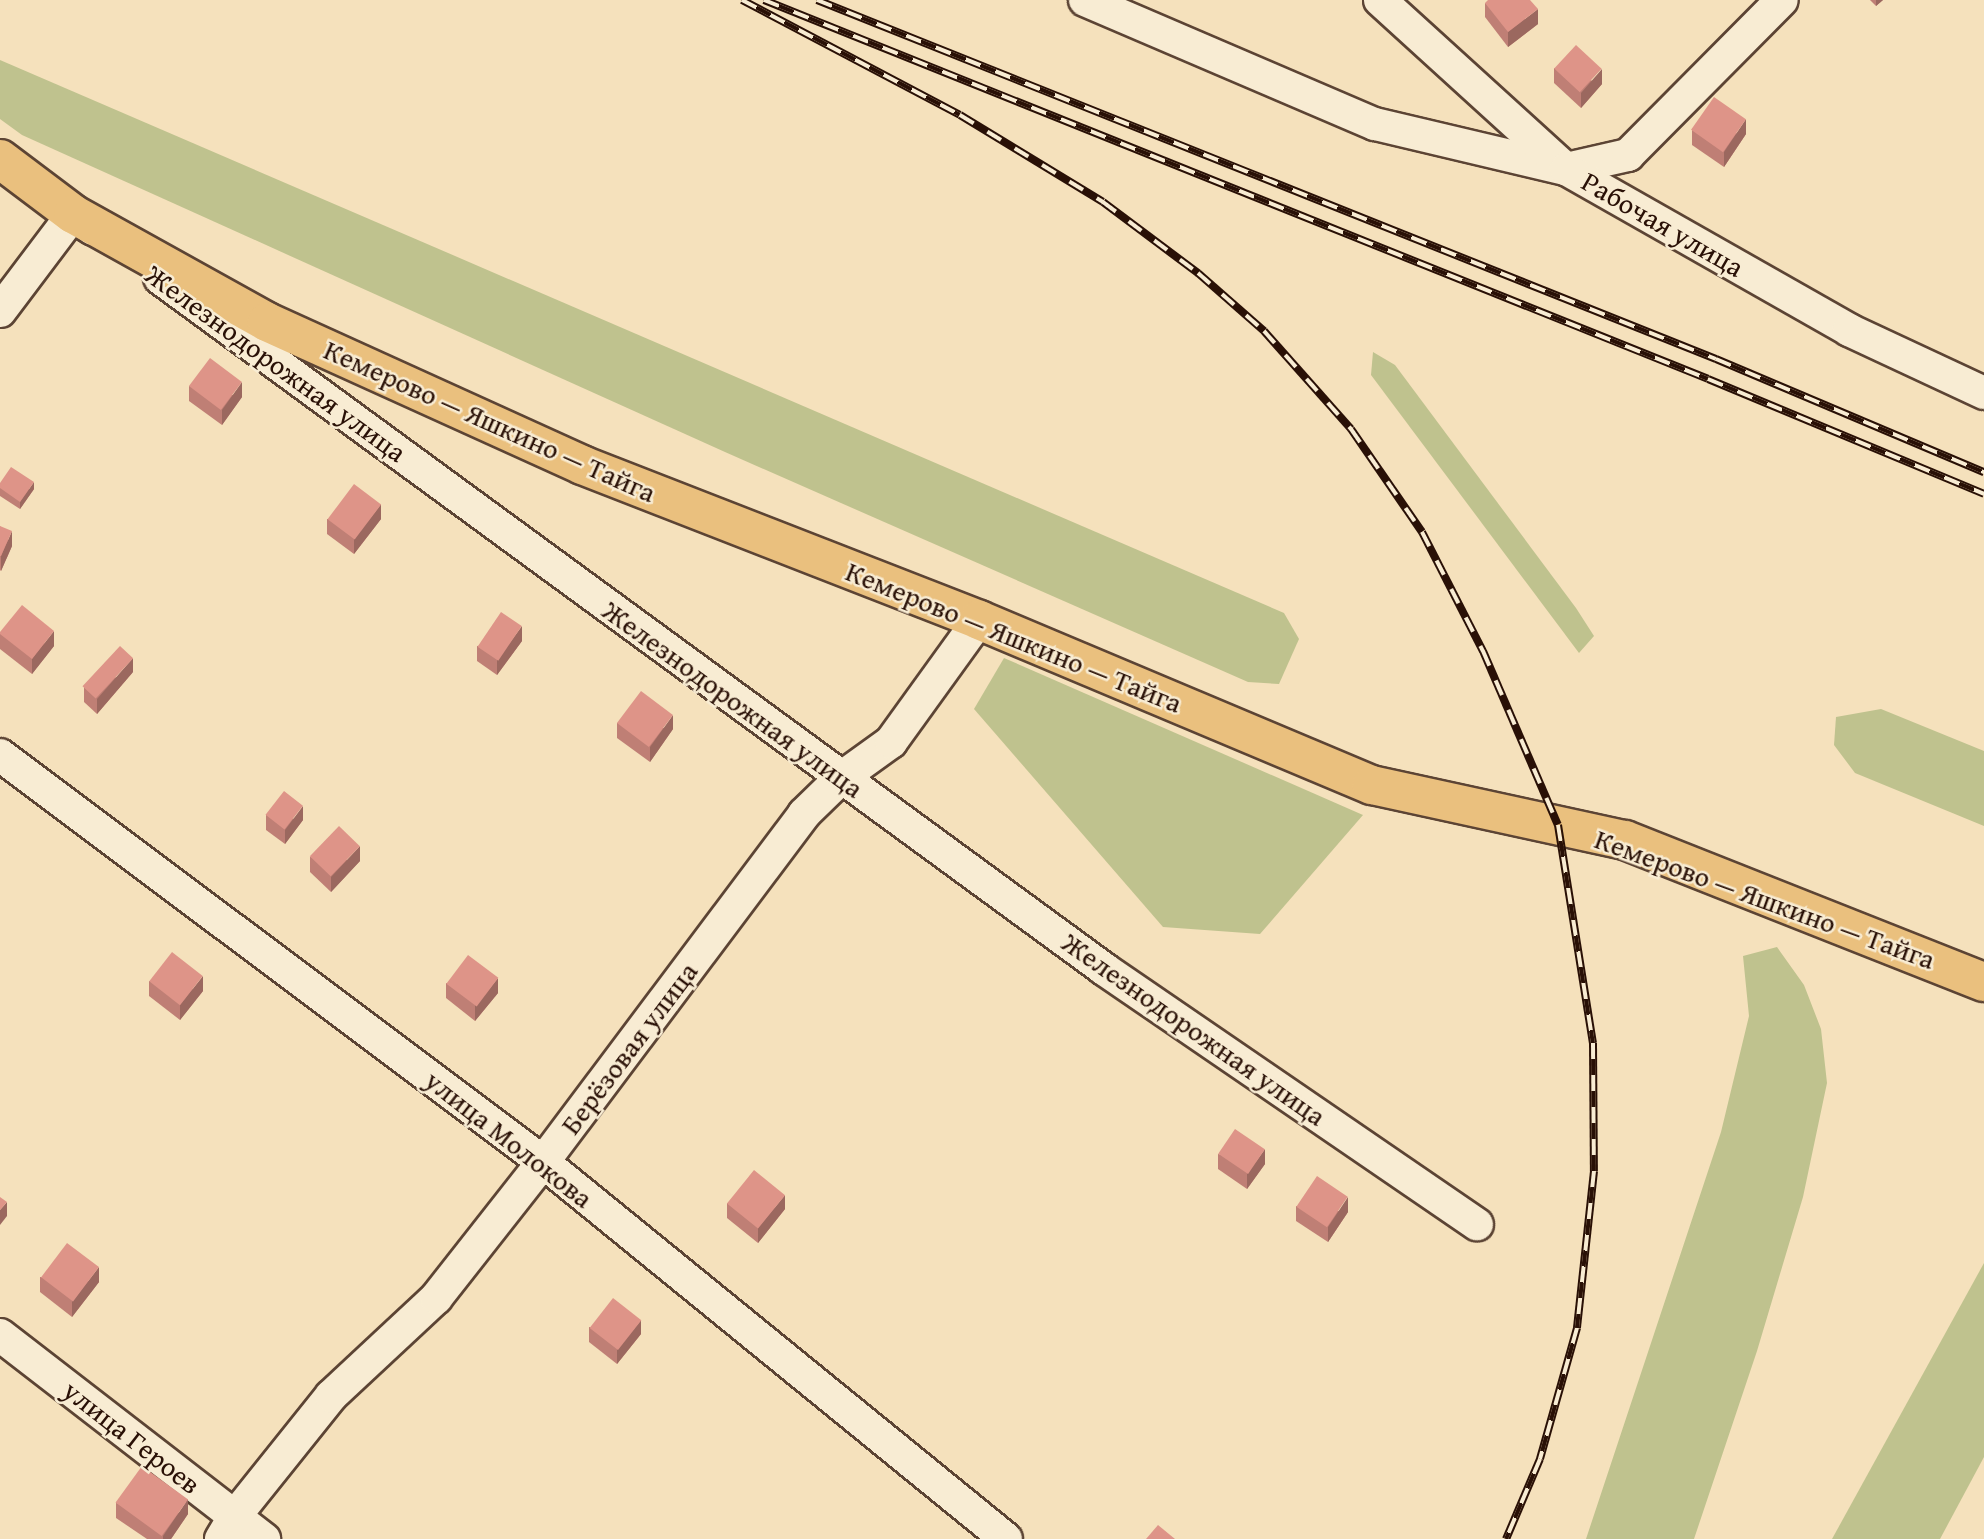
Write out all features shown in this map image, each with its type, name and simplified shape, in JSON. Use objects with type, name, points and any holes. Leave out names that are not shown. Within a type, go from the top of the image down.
[{"type":"main road","name":"Железнодорожная улица","points":[[0,159],[73,214]]},
{"type":"main road","name":"Кемерово — Яшкино — Тайга","points":[[73,214],[267,322],[582,465],[979,620],[1372,785],[1625,840],[1984,982]]},
{"type":"street","points":[[1085,0],[1375,124],[1566,169],[1628,155],[1782,0]]},
{"type":"street","name":"Рабочая улица","points":[[1380,0],[1566,169],[1849,330],[1984,393]]},
{"type":"street","points":[[0,311],[73,214]]},
{"type":"street","name":"Железнодорожная улица","points":[[73,214],[1104,969],[1477,1224]]},
{"type":"street","name":"Берёзовая улица","points":[[228,1528],[331,1396],[436,1298],[543,1162],[804,814],[841,778],[891,742],[979,620]]},
{"type":"street","name":"улица Молокова","points":[[0,755],[543,1162],[1006,1539]]},
{"type":"street","name":"улица Героев","points":[[0,1335],[228,1528],[264,1539]]},
{"type":"green space","points":[[0,60],[1284,613],[1299,639],[1279,684],[1248,682],[725,452],[22,135],[0,119]]},
{"type":"green space","points":[[1373,352],[1395,365],[1576,608],[1594,636],[1579,653],[1371,375]]},
{"type":"green space","points":[[1004,658],[1363,815],[1260,934],[1163,927],[974,709]]},
{"type":"green space","points":[[1881,709],[1984,751],[1984,826],[1855,773],[1834,745],[1836,717]]},
{"type":"green space","points":[[1777,947],[1804,985],[1821,1029],[1827,1083],[1803,1197],[1757,1351],[1694,1539],[1586,1539],[1721,1132],[1749,1016],[1743,956]]},
{"type":"green space","points":[[1984,1263],[1984,1457],[1940,1539],[1832,1539]]},
{"type":"building","points":[[1488,0],[1530,0],[1538,9],[1508,32],[1485,3]]},
{"type":"building","points":[[1576,45],[1602,69],[1580,92],[1554,68]]},
{"type":"building","points":[[1714,97],[1746,119],[1723,152],[1691,130]]},
{"type":"building","points":[[210,358],[242,382],[221,410],[189,386]]},
{"type":"building","points":[[11,467],[34,482],[20,502],[0,488],[0,483]]},
{"type":"building","points":[[354,484],[381,504],[355,540],[328,519]]},
{"type":"building","points":[[0,526],[12,531],[1,556],[0,556]]},
{"type":"building","points":[[22,605],[54,631],[32,659],[0,634]]},
{"type":"building","points":[[501,612],[522,626],[498,661],[478,647]]},
{"type":"building","points":[[120,646],[133,658],[96,699],[82,686]]},
{"type":"building","points":[[641,691],[673,715],[649,747],[617,723]]},
{"type":"building","points":[[284,791],[303,806],[284,829],[266,815]]},
{"type":"building","points":[[339,826],[360,846],[331,876],[310,856]]},
{"type":"building","points":[[172,952],[203,976],[180,1005],[149,981]]},
{"type":"building","points":[[468,955],[498,978],[477,1007],[446,984]]},
{"type":"building","points":[[1235,1129],[1265,1149],[1248,1174],[1218,1154]]},
{"type":"building","points":[[754,1170],[785,1195],[758,1229],[727,1203]]},
{"type":"building","points":[[1317,1176],[1348,1197],[1327,1227],[1296,1207]]},
{"type":"building","points":[[0,1197],[7,1202],[0,1210]]},
{"type":"building","points":[[67,1243],[99,1267],[73,1301],[41,1277]]},
{"type":"building","points":[[613,1298],[641,1320],[618,1350],[590,1328]]},
{"type":"building","points":[[142,1466],[188,1500],[162,1536],[116,1502]]},
{"type":"building","points":[[1158,1525],[1175,1539],[1146,1539]]},
{"type":"railway","points":[[742,0],[960,115],[1103,202],[1198,273],[1264,331],[1351,429],[1422,532],[1483,651],[1558,825],[1593,1043],[1594,1171],[1577,1328],[1540,1459],[1506,1539]]},
{"type":"railway","points":[[764,0],[1708,379],[1984,494]]},
{"type":"railway","points":[[817,0],[1716,359],[1984,472]]}]
